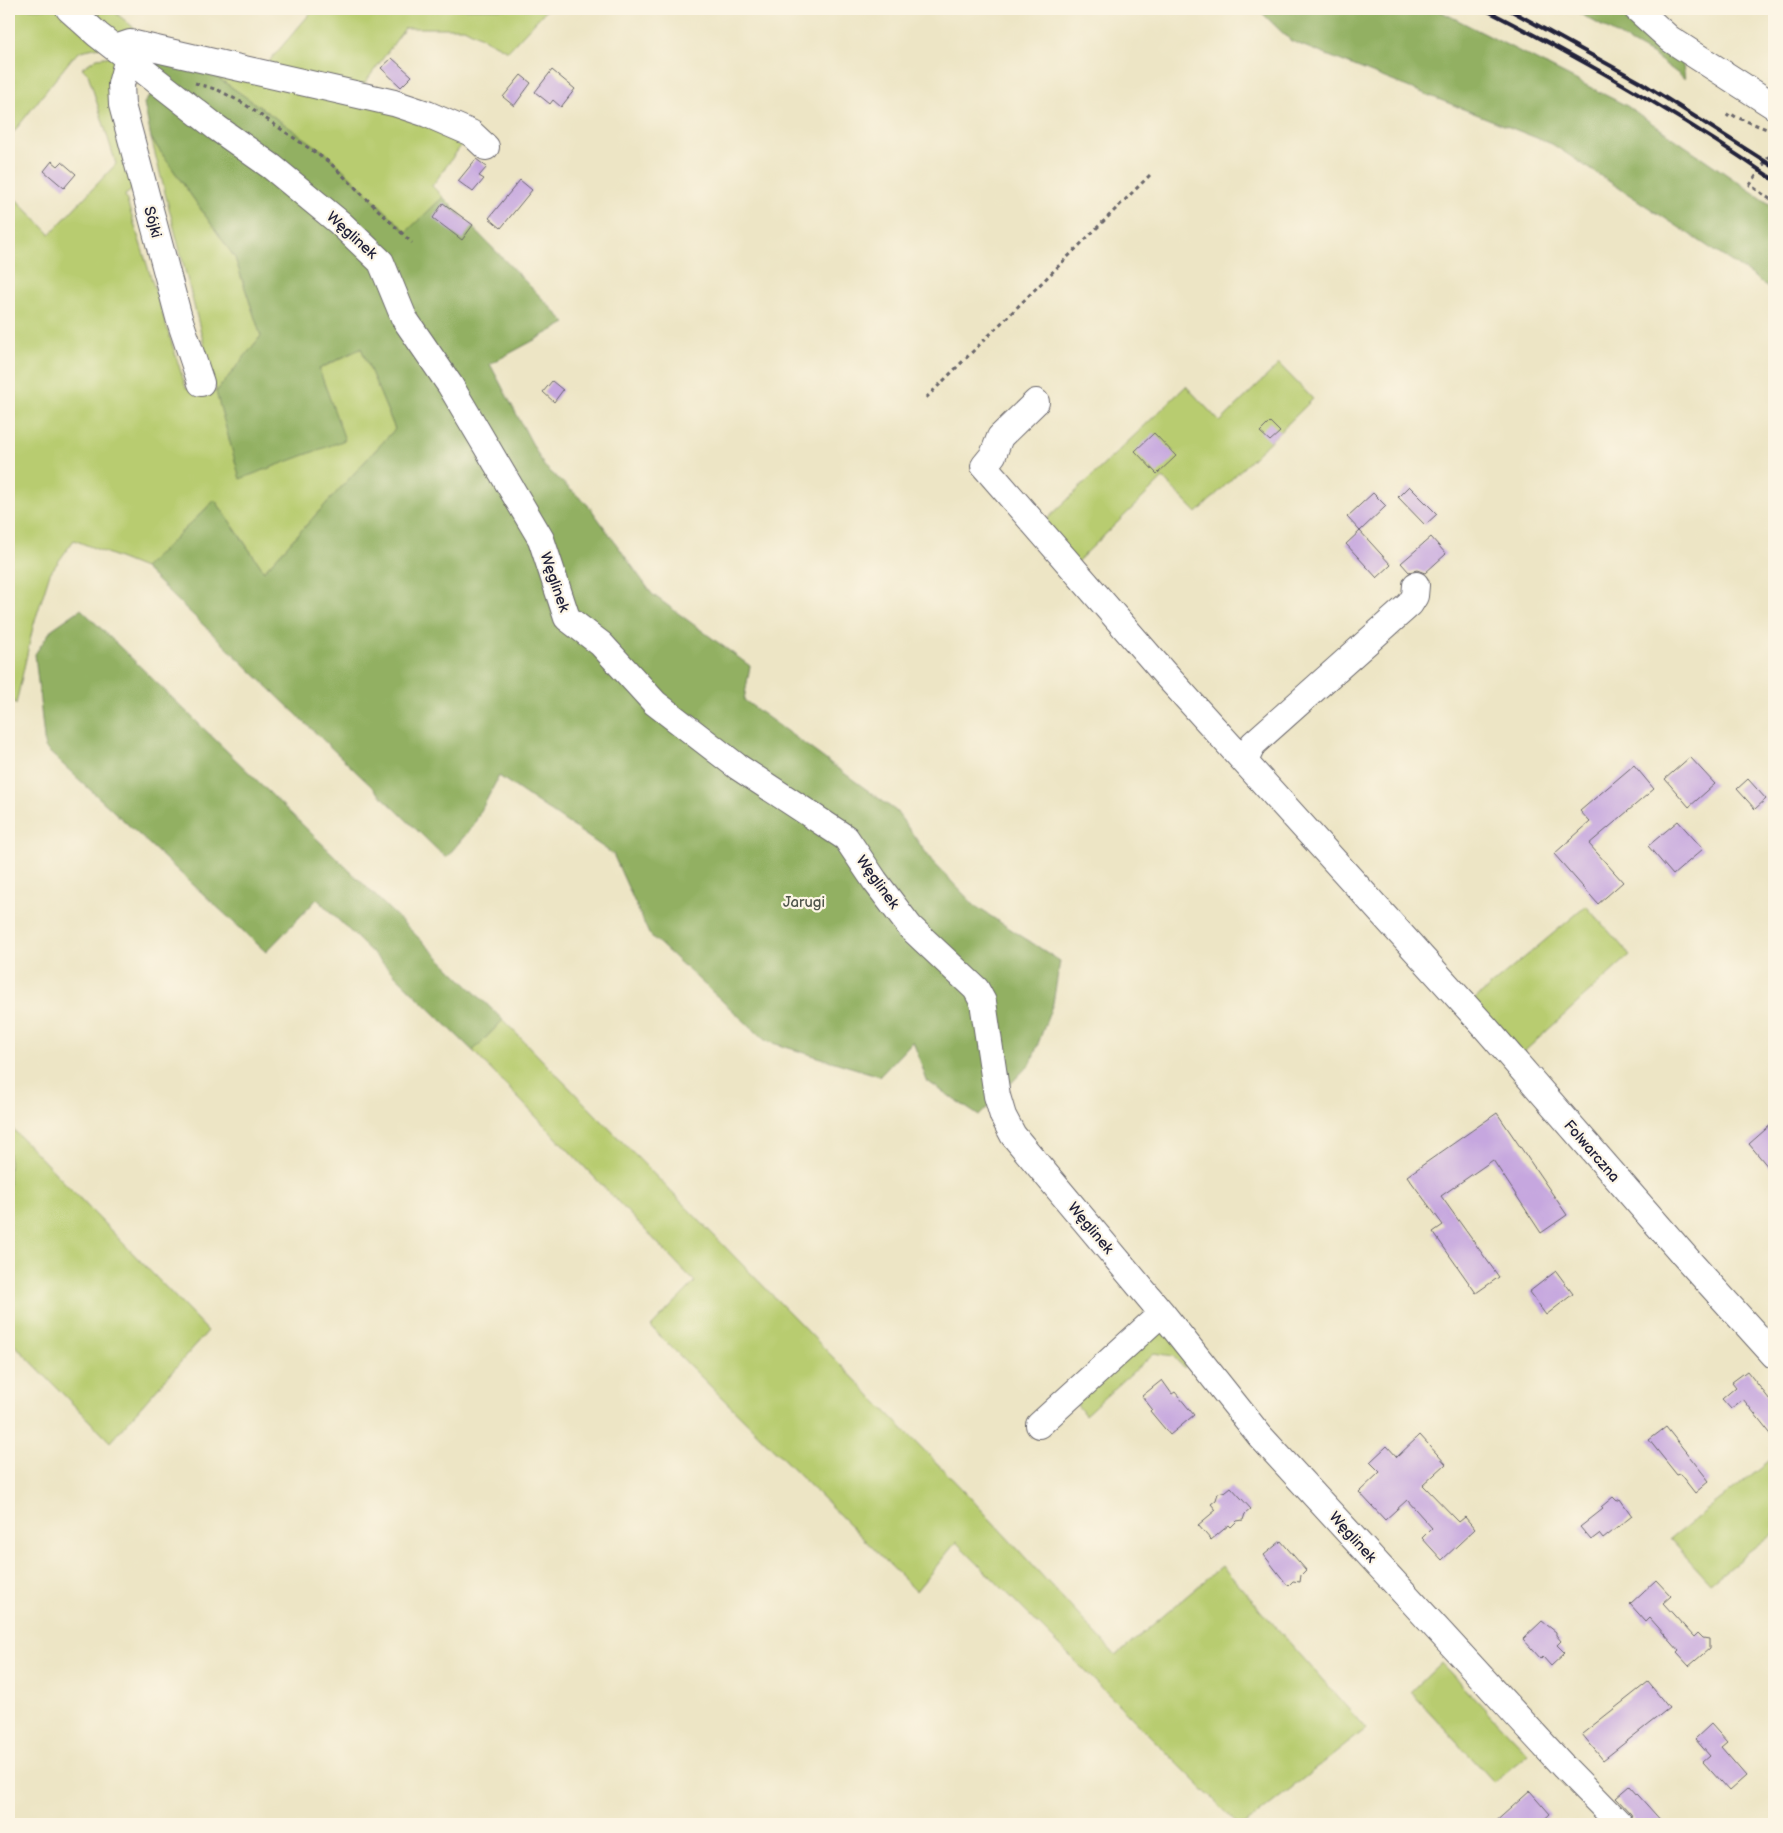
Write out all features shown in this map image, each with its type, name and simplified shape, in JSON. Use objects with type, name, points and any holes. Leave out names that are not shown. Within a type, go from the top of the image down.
[{"type":"street","name":"Węglinek","points":[[70,9],[121,53],[216,128],[272,167],[340,224],[381,262],[404,318],[450,385],[541,539],[567,618],[601,644],[655,703],[738,766],[846,838],[910,927],[976,989],[983,1002],[997,1096],[1003,1116],[1013,1135],[1162,1313],[1260,1436],[1564,1767],[1620,1824]]},
{"type":"street","points":[[1638,9],[1670,40],[1774,106]]},
{"type":"street","points":[[121,53],[130,43],[394,103],[428,114],[471,133],[486,147]]},
{"type":"street","name":"Sójki","points":[[121,53],[120,84],[122,105],[179,318],[201,383]]},
{"type":"street","name":"Folwarczna","points":[[1036,402],[1000,437],[993,455],[984,466],[1166,674],[1485,1027],[1689,1261],[1774,1355]]},
{"type":"street","points":[[1244,761],[1253,744],[1410,604],[1416,585]]},
{"type":"street","points":[[1039,1425],[1162,1313]]},
{"type":"path","points":[[190,81],[218,90],[243,103],[329,162],[412,243]]},
{"type":"path","points":[[1728,117],[1730,112],[1736,117],[1774,132]]},
{"type":"path","points":[[1774,149],[1750,185],[1774,202]]},
{"type":"path","points":[[926,398],[1150,175]]},
{"type":"green space","points":[[9,9],[60,9],[103,46],[81,51],[72,58],[9,138]]},
{"type":"green space","points":[[77,9],[113,9],[148,39],[115,39]]},
{"type":"green space","points":[[314,9],[547,9],[508,51],[464,28],[405,28],[362,87],[264,67]]},
{"type":"green space","points":[[1258,9],[1436,9],[1627,106],[1774,207],[1774,293],[1753,276],[1552,144],[1291,41]]},
{"type":"green space","points":[[1572,9],[1607,9],[1650,34],[1683,65],[1685,79],[1653,55]]},
{"type":"green space","name":"Jarugi","points":[[150,55],[207,70],[327,154],[406,232],[443,197],[566,323],[490,364],[544,466],[589,506],[652,594],[750,666],[744,700],[896,811],[932,861],[975,906],[1060,961],[1053,1003],[1031,1063],[979,1116],[927,1081],[913,1041],[880,1076],[766,1041],[649,934],[613,854],[499,776],[473,826],[446,858],[144,568],[215,500],[264,571],[395,429],[361,348],[319,369],[345,440],[240,479],[216,392],[261,336],[235,258],[151,138],[144,103],[153,92],[159,69]]},
{"type":"green space","points":[[113,56],[132,190],[125,195],[186,388],[216,391],[151,138],[235,258],[261,336],[216,392],[319,369],[362,348],[395,429],[264,571],[215,500],[144,568],[74,540],[50,573],[33,627],[16,704],[9,696],[9,192],[50,234],[116,164],[88,74],[82,68],[97,58]]},
{"type":"green space","points":[[207,70],[403,110],[466,139],[432,186],[443,197],[407,232],[327,154]]},
{"type":"green space","points":[[1279,364],[1313,399],[1197,513],[1163,478],[1076,563],[1041,525],[1186,386],[1220,422]]},
{"type":"green space","points":[[81,609],[503,1020],[473,1051],[317,899],[266,952],[45,748],[35,654],[52,629]]},
{"type":"green space","points":[[1586,906],[1630,955],[1516,1059],[1469,1004]]},
{"type":"green space","points":[[503,1020],[966,1493],[1116,1656],[1222,1566],[1366,1729],[1246,1824],[1238,1824],[956,1542],[916,1591],[651,1327],[695,1282],[473,1051]]},
{"type":"green space","points":[[9,1125],[208,1331],[110,1442],[9,1339]]},
{"type":"green space","points":[[1160,1323],[1190,1358],[1184,1368],[1173,1356],[1154,1353],[1085,1415],[1074,1401]]},
{"type":"green space","points":[[1774,1457],[1774,1533],[1710,1583],[1670,1539]]},
{"type":"green space","points":[[1441,1663],[1528,1754],[1494,1782],[1411,1692]]},
{"type":"building","points":[[392,58],[412,76],[401,87],[381,68]]},
{"type":"building","points":[[552,70],[575,89],[561,107],[553,100],[550,104],[535,92]]},
{"type":"building","points":[[521,75],[531,83],[514,106],[503,97]]},
{"type":"building","points":[[476,159],[487,167],[479,176],[484,179],[473,192],[458,181]]},
{"type":"building","points":[[52,161],[58,166],[62,162],[76,174],[64,188],[44,171]]},
{"type":"building","points":[[520,180],[532,190],[501,228],[489,218]]},
{"type":"building","points":[[443,203],[473,225],[462,240],[433,218]]},
{"type":"building","points":[[552,381],[563,390],[554,402],[543,392]]},
{"type":"building","points":[[1270,422],[1280,432],[1270,441],[1260,432]]},
{"type":"building","points":[[1154,433],[1176,456],[1157,474],[1135,451]]},
{"type":"building","points":[[1409,486],[1437,514],[1425,525],[1398,497]]},
{"type":"building","points":[[1373,493],[1386,506],[1360,531],[1347,517]]},
{"type":"building","points":[[1360,531],[1391,565],[1377,578],[1346,544]]},
{"type":"building","points":[[1431,537],[1446,554],[1425,573],[1417,570],[1409,572],[1401,563]]},
{"type":"building","points":[[1690,757],[1715,784],[1689,807],[1665,779]]},
{"type":"building","points":[[1634,765],[1654,789],[1589,844],[1623,882],[1598,904],[1554,854],[1590,822],[1580,811]]},
{"type":"building","points":[[1748,779],[1766,799],[1755,809],[1737,789]]},
{"type":"building","points":[[1678,821],[1703,849],[1673,875],[1648,846]]},
{"type":"building","points":[[1497,1113],[1567,1215],[1541,1233],[1493,1160],[1441,1196],[1499,1277],[1476,1293],[1433,1232],[1443,1225],[1407,1176]]},
{"type":"building","points":[[1774,1122],[1774,1174],[1749,1144]]},
{"type":"building","points":[[1556,1271],[1573,1294],[1546,1315],[1529,1292]]},
{"type":"building","points":[[1747,1371],[1774,1405],[1774,1438],[1743,1399],[1731,1409],[1722,1399],[1736,1387],[1732,1382]]},
{"type":"building","points":[[1162,1380],[1172,1394],[1175,1392],[1194,1415],[1170,1435],[1150,1411],[1152,1409],[1142,1396]]},
{"type":"building","points":[[1666,1427],[1709,1481],[1695,1493],[1680,1474],[1677,1475],[1649,1440]]},
{"type":"building","points":[[1420,1435],[1446,1464],[1423,1485],[1459,1522],[1465,1517],[1475,1529],[1442,1560],[1422,1538],[1432,1528],[1407,1500],[1385,1520],[1359,1492],[1380,1472],[1370,1462],[1387,1446],[1397,1457]]},
{"type":"building","points":[[1231,1487],[1251,1509],[1245,1514],[1243,1520],[1237,1521],[1231,1527],[1229,1525],[1211,1540],[1198,1525],[1216,1510],[1211,1504],[1216,1500],[1218,1493],[1226,1491]]},
{"type":"building","points":[[1613,1497],[1617,1501],[1620,1499],[1632,1516],[1603,1539],[1599,1534],[1591,1540],[1580,1527],[1603,1509],[1601,1507]]},
{"type":"building","points":[[1281,1541],[1306,1570],[1301,1575],[1300,1582],[1293,1581],[1288,1586],[1264,1555]]},
{"type":"building","points":[[1656,1580],[1671,1596],[1663,1603],[1694,1637],[1698,1633],[1703,1638],[1709,1639],[1709,1649],[1689,1666],[1677,1653],[1679,1651],[1650,1618],[1646,1622],[1630,1604]]},
{"type":"building","points":[[1542,1621],[1556,1632],[1561,1641],[1557,1645],[1565,1653],[1551,1666],[1543,1657],[1541,1659],[1523,1639]]},
{"type":"building","points":[[1648,1682],[1669,1708],[1603,1760],[1582,1734]]},
{"type":"building","points":[[1711,1724],[1727,1742],[1721,1747],[1746,1776],[1729,1791],[1703,1762],[1710,1756],[1695,1739]]},
{"type":"building","points":[[1630,1786],[1664,1824],[1635,1824],[1631,1814],[1616,1798]]},
{"type":"building","points":[[1530,1791],[1550,1814],[1539,1824],[1493,1824]]},
{"type":"railway","points":[[1484,9],[1559,48],[1668,111],[1774,180]]},
{"type":"railway","points":[[1508,9],[1642,83],[1774,167]]}]
